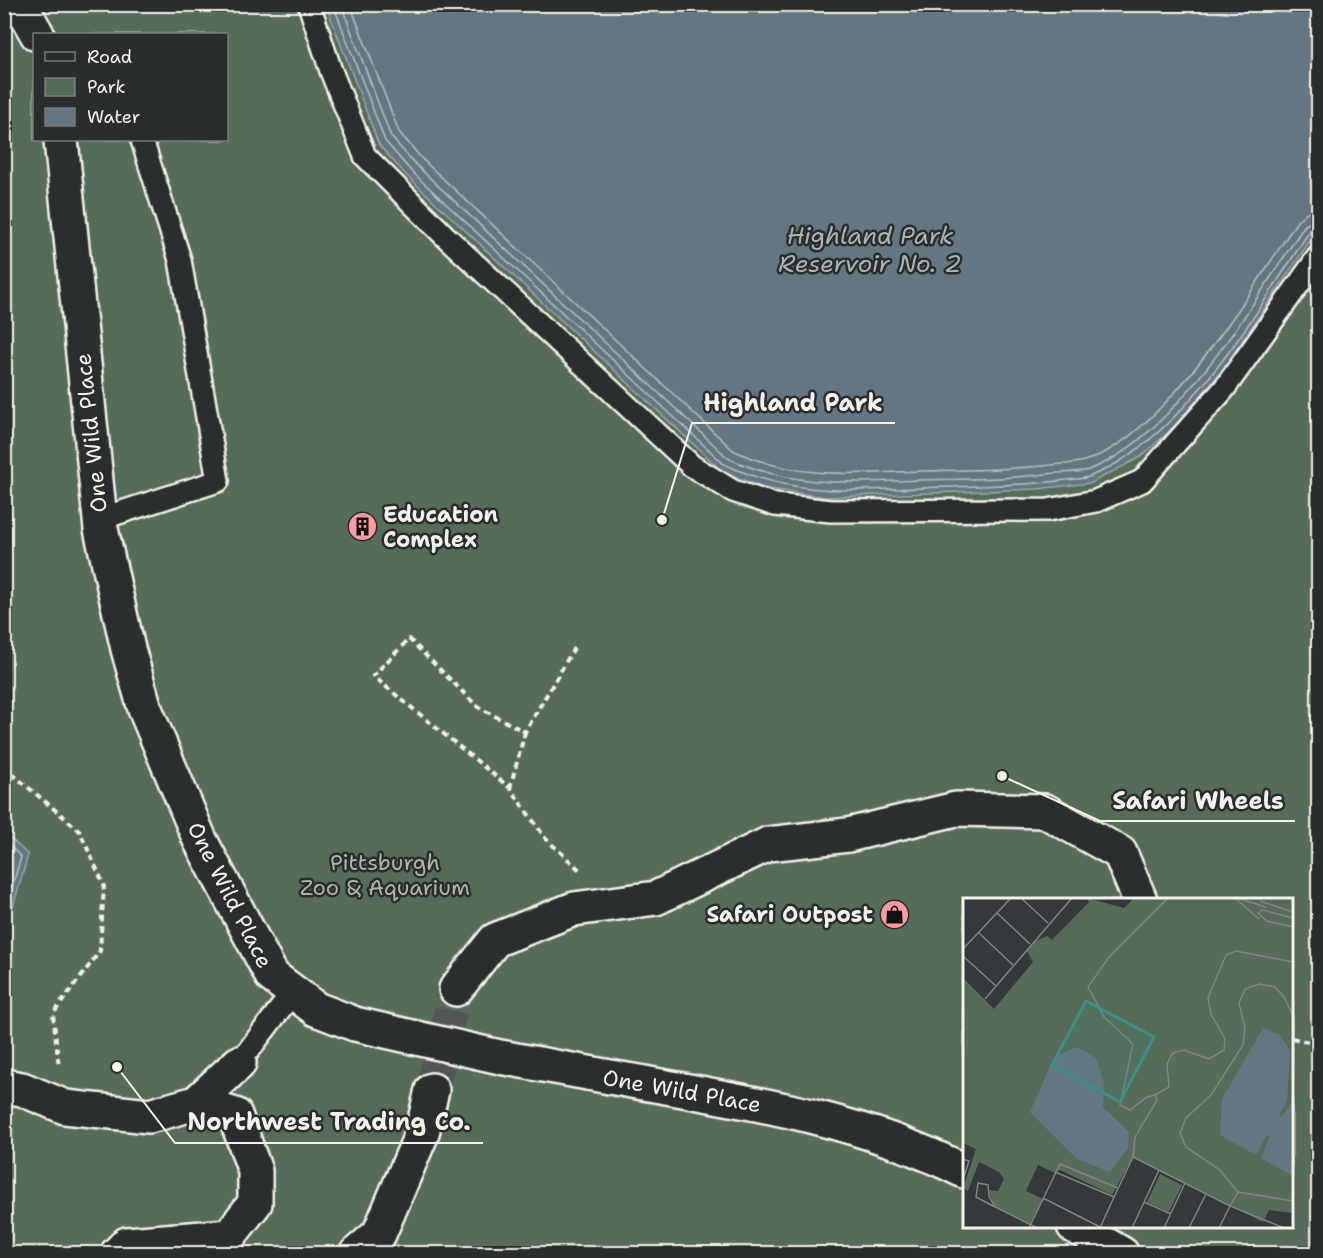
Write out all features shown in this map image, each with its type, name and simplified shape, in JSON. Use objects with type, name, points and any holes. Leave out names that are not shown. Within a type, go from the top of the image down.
[{"type":"main road","points":[[20,4],[36,33]]},
{"type":"main road","name":"One Wild Place","points":[[61,141],[100,519],[128,649],[145,708],[200,840],[272,976],[316,1009],[355,1024],[500,1057],[812,1115],[874,1133],[929,1153],[963,1170]]},
{"type":"main road","points":[[456,989],[495,940],[574,909],[656,898],[768,844],[848,835],[957,809],[1045,810],[1120,853],[1139,898]]},
{"type":"main road","points":[[4,1086],[22,1089],[65,1107],[149,1116],[196,1103],[239,1063]]},
{"type":"main road","points":[[356,1254],[379,1234],[422,1133],[432,1090]]},
{"type":"main road","points":[[117,1254],[127,1244],[229,1236],[255,1203],[255,1171],[235,1115],[196,1103]]},
{"type":"main road","points":[[1076,1228],[1122,1254]]},
{"type":"lane","points":[[309,4],[331,71],[365,156],[445,236],[692,466],[733,491],[775,505],[831,511],[1048,510],[1096,501],[1142,481],[1224,389],[1318,257]]},
{"type":"lane","points":[[100,519],[218,481],[180,260],[142,141]]},
{"type":"lane","points":[[239,1063],[293,992]]},
{"type":"path","points":[[525,732],[478,707],[409,639],[373,676],[510,788],[546,839],[587,875]]},
{"type":"path","points":[[510,788],[525,732],[574,648]]},
{"type":"path","points":[[4,767],[79,830],[104,885],[100,951],[53,1014],[65,1107]]},
{"type":"path","points":[[1293,1038],[1318,1044]]},
{"type":"green space","name":"Pittsburgh Zoo & Aquarium","points":[[5,5],[1318,5],[1318,1253],[5,1254]]},
{"type":"water","name":"Highland Park Reservoir No. 2","points":[[326,5],[1318,5],[1318,229],[1224,368],[1174,427],[1141,457],[1091,483],[1037,489],[825,497],[763,488],[721,470],[406,175],[379,145]]},
{"type":"water","points":[[4,832],[28,855],[13,907],[5,910]]},
{"type":"tunnel","points":[[432,1090],[456,989]]},
{"type":"place","name":"Highland Park","points":[[662,520]]},
{"type":"place","name":"Education Complex","points":[[362,527]]},
{"type":"place","name":"Safari Wheels","points":[[1002,776]]},
{"type":"place","name":"Safari Outpost","points":[[894,914]]},
{"type":"place","name":"Northwest Trading Co.","points":[[117,1067]]}]
